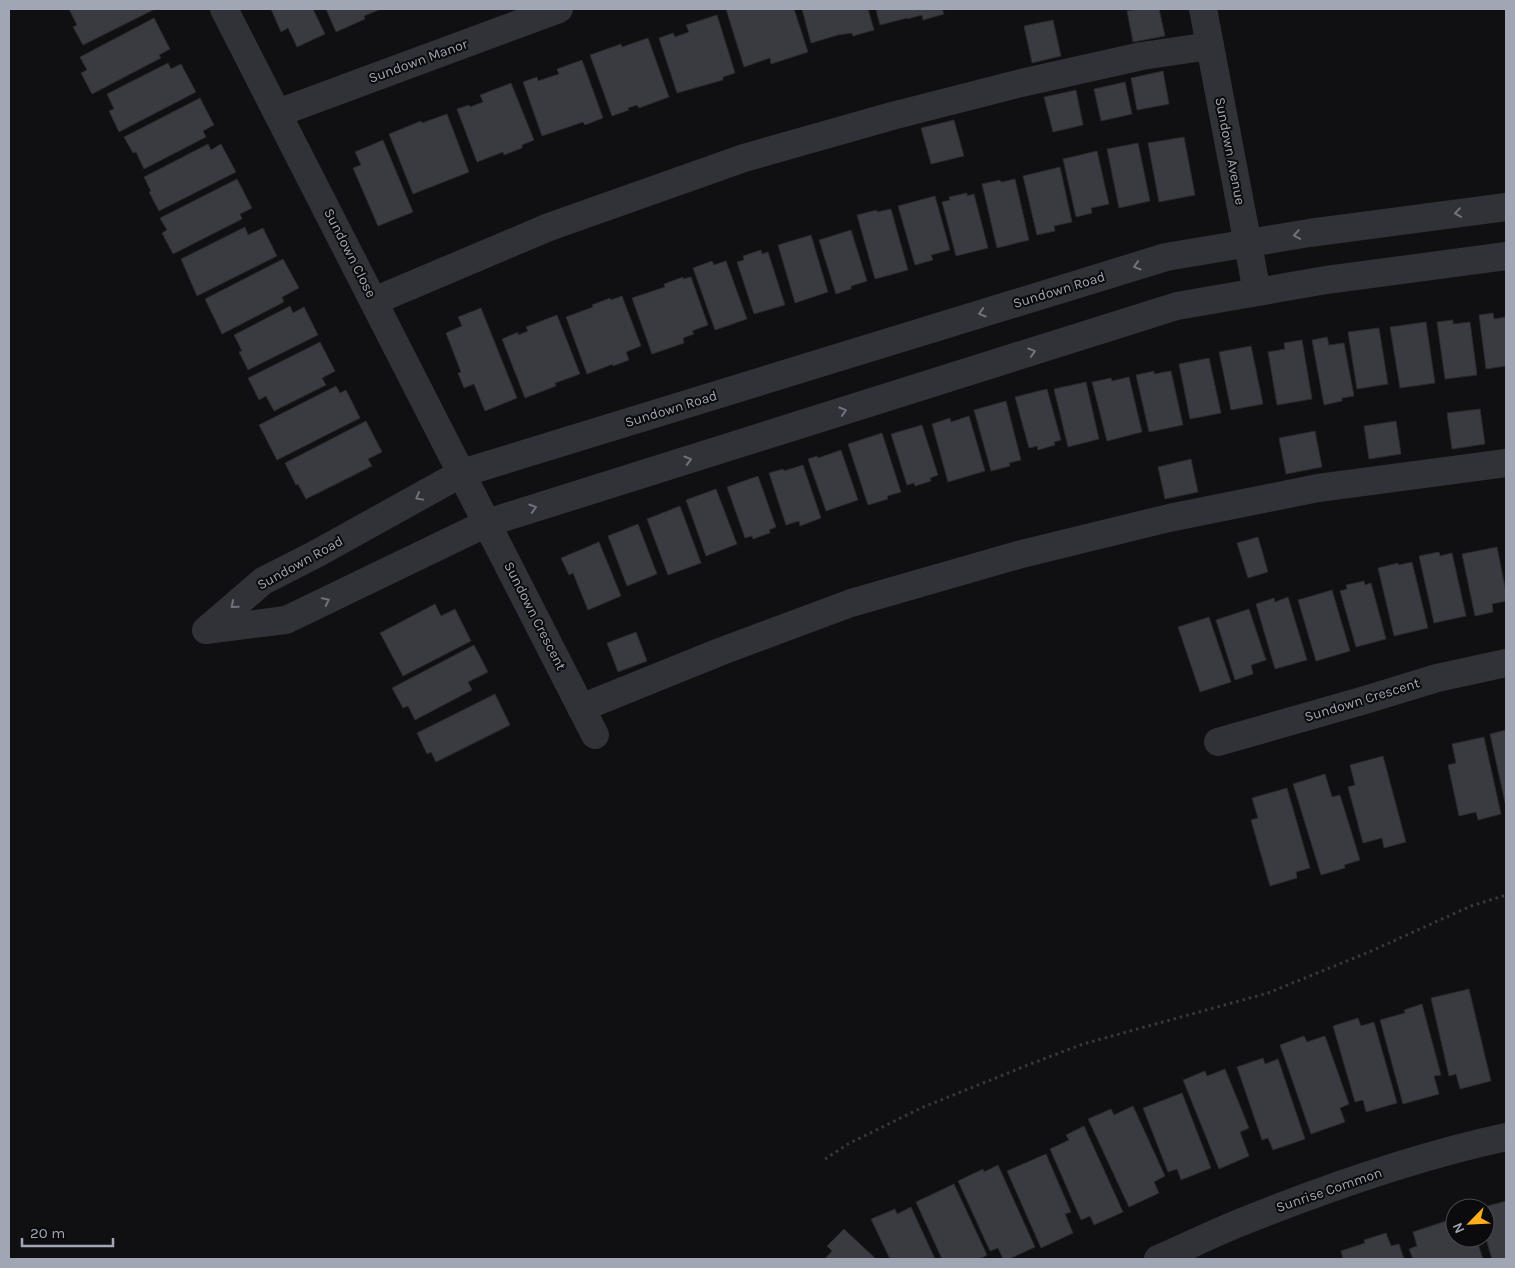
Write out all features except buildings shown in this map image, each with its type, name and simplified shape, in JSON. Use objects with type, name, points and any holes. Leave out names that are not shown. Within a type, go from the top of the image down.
[{"type":"street","name":"Sundown Close","points":[[224,9],[474,498]]},
{"type":"street","name":"Sundown Manor","points":[[278,113],[559,9]]},
{"type":"street","name":"Sundown Avenue","points":[[1203,9],[1257,292]]},
{"type":"street","points":[[374,301],[549,227],[744,158],[892,116],[1021,83],[1142,56],[1210,46]]},
{"type":"street","name":"Sundown Road","points":[[1506,207],[1309,233],[1166,257],[462,473],[316,554],[263,581],[206,630],[286,620],[487,523],[1178,306],[1326,280],[1506,256]]},
{"type":"street","points":[[581,708],[722,651],[851,603],[1018,555],[1169,518],[1318,488],[1506,463]]},
{"type":"street","name":"Sundown Crescent","points":[[474,498],[595,735]]},
{"type":"street","name":"Sundown Crescent","points":[[1218,742],[1436,678],[1506,663]]},
{"type":"street","name":"Sunrise Common","points":[[1158,1259],[1248,1219],[1359,1178],[1472,1144],[1506,1137]]},
{"type":"path","points":[[825,1159],[855,1141],[921,1108],[1033,1063],[1083,1044],[1268,994],[1369,952],[1471,906],[1506,895]]}]
